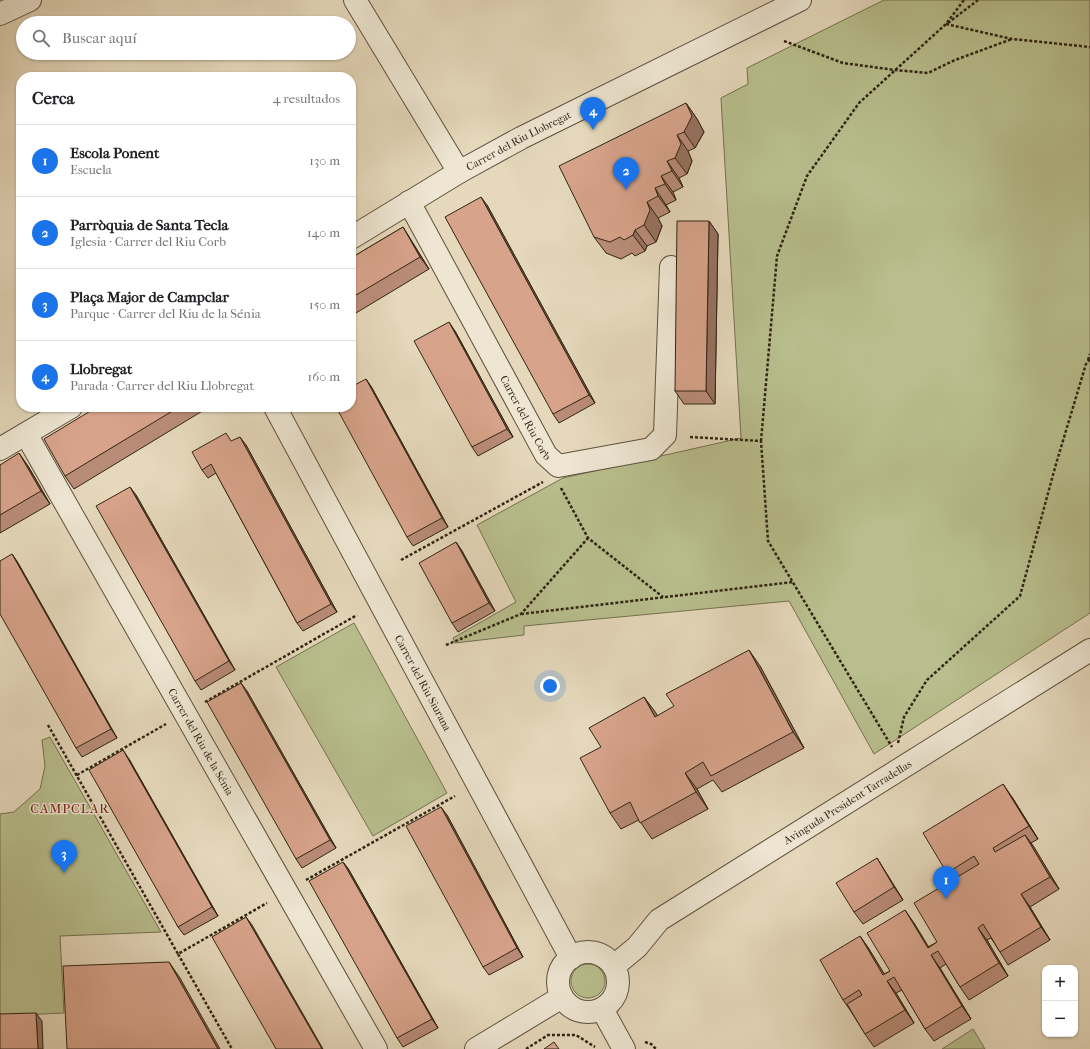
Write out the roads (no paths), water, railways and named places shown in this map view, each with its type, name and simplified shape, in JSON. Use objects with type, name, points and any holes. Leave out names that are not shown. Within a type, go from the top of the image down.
[{"type":"street","points":[[0,14],[30,0]]},
{"type":"street","points":[[355,0],[459,172]]},
{"type":"street","name":"Carrer del Riu Llobregat","points":[[356,235],[459,172],[521,138],[800,0]]},
{"type":"street","name":"Carrer del Riu Corb","points":[[409,202],[546,455],[558,466],[651,449],[665,436],[671,267]]},
{"type":"street","points":[[0,449],[63,412]]},
{"type":"street","name":"Carrer del Riu Siurana","points":[[278,412],[571,958]]},
{"type":"street","name":"Carrer del Riu de la Sénia","points":[[26,434],[376,1049]]},
{"type":"street","name":"Avinguda President Tarradellas","points":[[614,966],[637,947],[660,920],[1090,650]]},
{"type":"street","points":[[582,952],[591,952],[607,958],[614,966],[618,976],[618,986],[615,996],[609,1004],[602,1009],[590,1012],[580,1011],[571,1006],[562,997],[558,980],[560,971],[571,958],[582,952]]},
{"type":"street","points":[[476,1049],[562,997]]},
{"type":"street","points":[[602,1009],[624,1049]]},
{"type":"place","name":"Llobregat","points":[[593,130]]},
{"type":"place","name":"Parròquia de Santa Tecla","points":[[626,190]]},
{"type":"place","name":"Plaça Major de Campclar","points":[[64,873]]},
{"type":"place","name":"Escola Ponent","points":[[946,899]]},
{"type":"district","name":"CAMPCLAR","points":[[70,808]]}]
